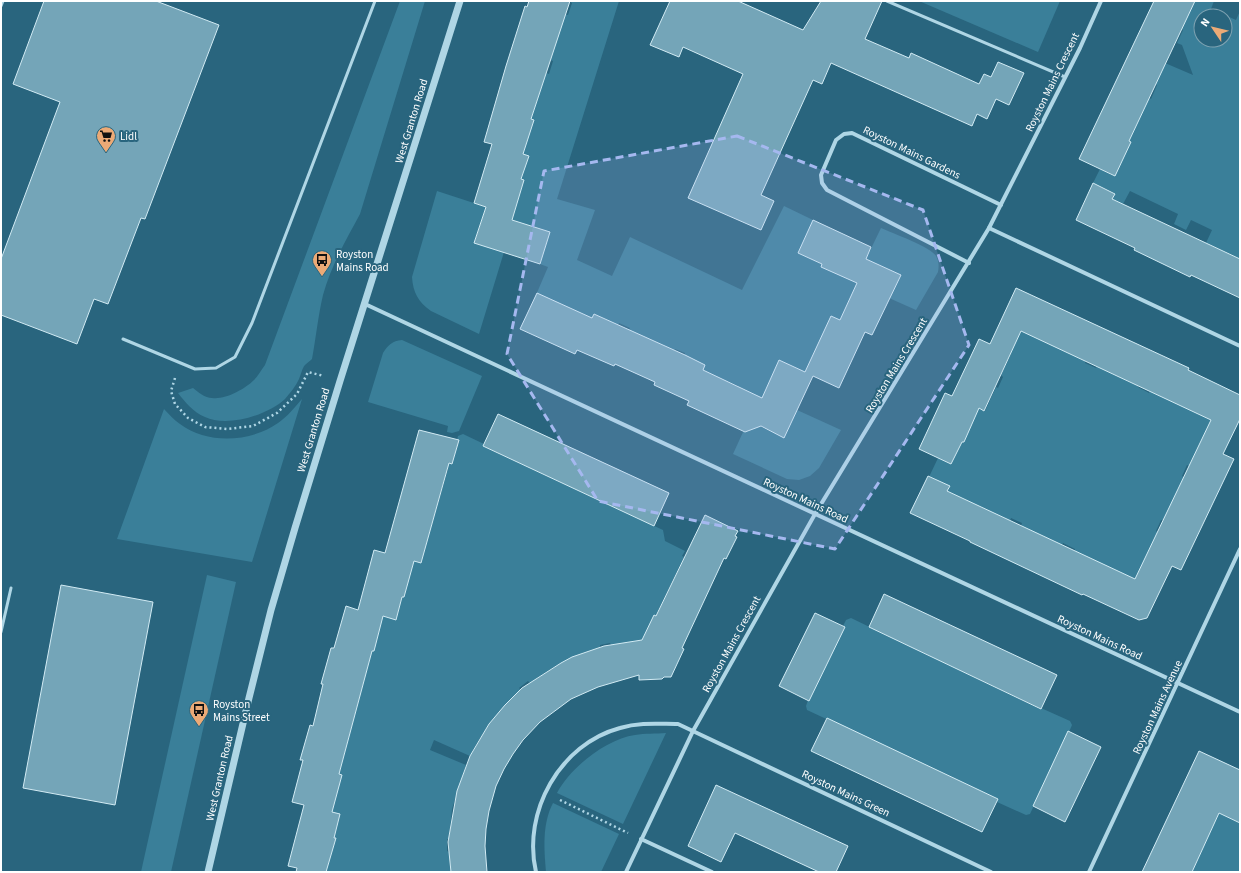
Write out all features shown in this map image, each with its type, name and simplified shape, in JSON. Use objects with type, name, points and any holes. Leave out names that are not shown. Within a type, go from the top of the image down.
[{"type":"street","name":"West Granton Road","points":[[208,872],[245,712],[271,610],[340,381],[460,1]]},
{"type":"street","name":"Royston Mains Crescent","points":[[626,872],[692,731],[815,514],[989,228],[1080,48],[1101,1]]},
{"type":"street","name":"Royston Mains Gardens","points":[[968,262],[827,190],[822,183],[821,174],[836,140],[844,134],[852,133],[1001,205]]},
{"type":"street","points":[[989,228],[1240,346]]},
{"type":"street","name":"Royston Mains Road","points":[[365,304],[1240,712]]},
{"type":"street","name":"Royston Mains Avenue","points":[[1089,872],[1240,549]]},
{"type":"street","points":[[536,872],[533,861],[533,832],[537,813],[554,776],[566,761],[601,735],[619,728],[639,723],[678,724],[692,731]]},
{"type":"street","name":"Royston Mains Green","points":[[692,731],[991,872]]},
{"type":"street","points":[[641,839],[712,872]]},
{"type":"lane","points":[[1,6],[3,1]]},
{"type":"lane","points":[[123,339],[195,369],[216,368],[235,357],[252,324],[375,1]]},
{"type":"lane","points":[[888,1],[1065,77]]},
{"type":"lane","points":[[1,632],[11,588]]},
{"type":"path","points":[[180,362],[172,391],[175,404],[188,418],[205,427],[227,429],[253,426],[277,413],[297,394],[308,372],[340,381]]},
{"type":"path","points":[[545,793],[641,839]]},
{"type":"highlighted area","points":[[737,136],[923,210],[969,345],[835,549],[598,501],[507,354],[544,171]]},
{"type":"shaded area","points":[[400,1],[425,1],[360,214],[339,253],[326,284],[321,303],[312,359],[304,366],[293,389],[278,405],[258,415],[235,420],[214,420],[205,417],[193,410],[178,393],[193,388],[209,398],[229,396],[250,383],[265,365]]},
{"type":"shaded area","points":[[569,1],[619,1],[557,199],[595,210],[577,260],[612,276],[630,237],[742,290],[784,206],[813,220],[798,253],[822,264],[821,267],[860,278],[840,320],[805,372],[779,360],[763,396],[765,402],[737,389],[738,386],[727,381],[725,383],[702,373],[685,356],[685,353],[675,349],[674,351],[629,330],[630,328],[619,323],[618,325],[594,314],[591,320],[559,303],[558,305],[536,295],[548,267],[540,264],[550,232],[512,220],[524,180],[521,179],[529,156],[520,154],[534,120],[531,119],[546,73],[549,74],[553,61],[550,60],[565,14],[568,15],[572,3]]},
{"type":"shaded area","points":[[919,1],[1060,1],[1038,52]]},
{"type":"shaded area","points":[[1175,1],[1214,1],[1211,8],[1193,8],[1193,48],[1233,48],[1233,19],[1236,20],[1240,11],[1240,262],[1239,258],[1206,243],[1212,230],[1191,220],[1186,230],[1174,224],[1178,214],[1130,191],[1123,204],[1117,201],[1115,203],[1111,201],[1114,193],[1093,183],[1100,169],[1112,175],[1130,142],[1129,141],[1149,98],[1151,99],[1157,85],[1155,84],[1165,63],[1193,75],[1182,45],[1177,43],[1183,30],[1181,29]]},
{"type":"shaded area","points":[[437,191],[486,207],[475,239],[478,244],[504,252],[479,334],[431,311],[417,296],[414,287],[412,277]]},
{"type":"shaded area","points":[[881,228],[933,252],[937,258],[938,272],[916,310],[889,298],[899,278],[897,273],[866,259]]},
{"type":"shaded area","points":[[1001,325],[1020,334],[1023,328],[1085,361],[1085,363],[1096,368],[1097,366],[1149,393],[1150,391],[1207,418],[1213,418],[1189,466],[1187,465],[1182,476],[1184,478],[1164,520],[1161,520],[1156,531],[1158,533],[1136,582],[1075,551],[1075,549],[1063,543],[1062,545],[1021,526],[1022,523],[1011,518],[1010,521],[946,494],[950,486],[929,477],[938,458],[951,464],[962,442],[964,442],[978,408],[985,411],[996,387],[998,388],[1003,377],[1001,375],[1011,354],[991,344]]},
{"type":"shaded area","points":[[402,340],[482,376],[459,431],[452,433],[447,432],[448,426],[368,402],[383,353],[391,344]]},
{"type":"shaded area","points":[[302,399],[252,562],[117,539],[164,409],[174,419],[191,431],[216,438],[243,437],[255,434],[278,423],[291,412]]},
{"type":"shaded area","points":[[797,410],[841,430],[819,468],[810,476],[799,480],[787,479],[733,454],[744,430],[750,430],[755,424],[780,436],[787,431]]},
{"type":"shaded area","points":[[463,434],[484,444],[483,446],[493,451],[663,530],[665,541],[685,551],[682,556],[684,557],[644,640],[611,645],[610,643],[600,645],[600,648],[581,654],[564,662],[530,683],[528,681],[519,688],[521,690],[492,721],[470,756],[434,740],[430,750],[466,765],[452,809],[449,839],[447,839],[447,851],[449,852],[451,872],[325,872],[340,815],[330,811],[341,775],[339,774],[372,651],[374,651],[381,615],[396,620],[402,597],[404,597],[412,560],[421,562],[448,469],[444,462],[452,464],[459,441],[457,440],[458,436]]},
{"type":"shaded area","points":[[207,575],[236,582],[171,872],[141,872]]},
{"type":"shaded area","points":[[851,618],[1040,709],[1041,708],[1070,721],[1072,725],[1069,732],[1030,814],[1026,815],[997,802],[998,799],[807,710],[806,706],[808,700],[844,627],[843,626],[846,620]]},
{"type":"shaded area","points":[[666,733],[623,824],[557,793],[563,783],[580,765],[590,756],[612,742],[635,735]]},
{"type":"shaded area","points":[[553,803],[619,834],[601,872],[546,872],[544,846],[545,828],[549,811]]},
{"type":"shaded area","points":[[1219,813],[1240,823],[1240,872],[1192,872]]},
{"type":"building","name":"Lidl","points":[[44,1],[156,1],[219,25],[145,219],[141,218],[108,304],[94,299],[77,344],[1,315],[1,259],[60,102],[13,84]]},
{"type":"building","points":[[529,1],[570,1],[531,119],[534,120],[523,154],[529,156],[521,179],[524,180],[512,220],[550,232],[540,264],[474,243],[486,207],[474,203],[492,144],[484,142],[525,6],[527,7]]},
{"type":"building","points":[[670,1],[738,1],[803,30],[821,1],[882,1],[865,39],[909,58],[911,53],[979,84],[984,74],[991,77],[998,62],[1024,73],[1009,105],[996,99],[987,119],[977,114],[972,126],[831,63],[822,84],[813,80],[761,195],[774,201],[761,230],[688,198],[743,74],[683,47],[679,57],[650,45]]},
{"type":"building","points":[[1154,1],[1195,1],[1129,141],[1131,142],[1115,176],[1079,159]]},
{"type":"building","points":[[1093,183],[1115,194],[1112,199],[1240,259],[1240,298],[1191,275],[1190,277],[1134,250],[1135,248],[1076,220]]},
{"type":"building","points":[[813,220],[871,247],[866,259],[901,275],[872,335],[865,332],[839,388],[813,376],[784,438],[761,426],[745,432],[687,405],[689,401],[654,385],[655,382],[615,364],[614,366],[577,350],[575,354],[520,329],[537,293],[592,318],[594,314],[685,355],[705,365],[703,370],[762,398],[779,360],[805,372],[831,316],[840,320],[857,283],[821,267],[822,264],[798,253]]},
{"type":"building","points":[[1016,288],[1189,368],[1188,370],[1240,395],[1240,419],[1223,454],[1234,459],[1181,570],[1172,566],[1147,618],[1139,620],[1083,594],[1082,595],[910,513],[928,476],[950,486],[947,491],[1135,579],[1211,420],[1021,331],[984,411],[979,408],[964,442],[962,442],[951,464],[919,449],[945,393],[952,396],[979,339],[990,344]]},
{"type":"building","points":[[498,414],[669,493],[654,526],[483,446]]},
{"type":"building","points":[[419,430],[459,440],[452,464],[449,463],[421,563],[414,561],[396,620],[383,616],[374,651],[372,651],[339,774],[342,775],[332,812],[340,814],[334,838],[336,838],[326,872],[296,872],[297,868],[288,866],[304,805],[292,802],[303,760],[300,760],[310,725],[313,726],[323,684],[321,684],[331,648],[334,648],[346,606],[358,610],[374,550],[385,553]]},
{"type":"building","points":[[705,515],[738,531],[735,536],[737,537],[726,559],[724,558],[682,648],[684,649],[671,677],[639,680],[639,675],[598,687],[571,699],[540,722],[523,740],[513,754],[496,786],[486,829],[485,846],[487,872],[451,872],[448,842],[457,791],[470,756],[489,724],[522,688],[561,663],[572,657],[604,646],[642,640],[654,615],[656,616]]},
{"type":"building","points":[[61,585],[153,602],[115,805],[23,788]]},
{"type":"building","points":[[884,594],[1057,675],[1041,709],[869,627]]},
{"type":"building","points":[[815,613],[845,627],[809,701],[779,686]]},
{"type":"building","points":[[827,718],[998,799],[982,832],[811,751]]},
{"type":"building","points":[[1068,731],[1101,747],[1065,822],[1033,806]]},
{"type":"building","points":[[1199,751],[1240,770],[1240,823],[1219,813],[1192,872],[1142,872]]},
{"type":"building","points":[[716,785],[848,846],[836,872],[819,872],[735,833],[721,862],[688,846]]},
{"type":"place","name":"Lidl","points":[[106,153]]},
{"type":"place","name":"Royston Mains Road","points":[[322,277]]},
{"type":"place","name":"Royston Mains Street","points":[[199,727]]}]
